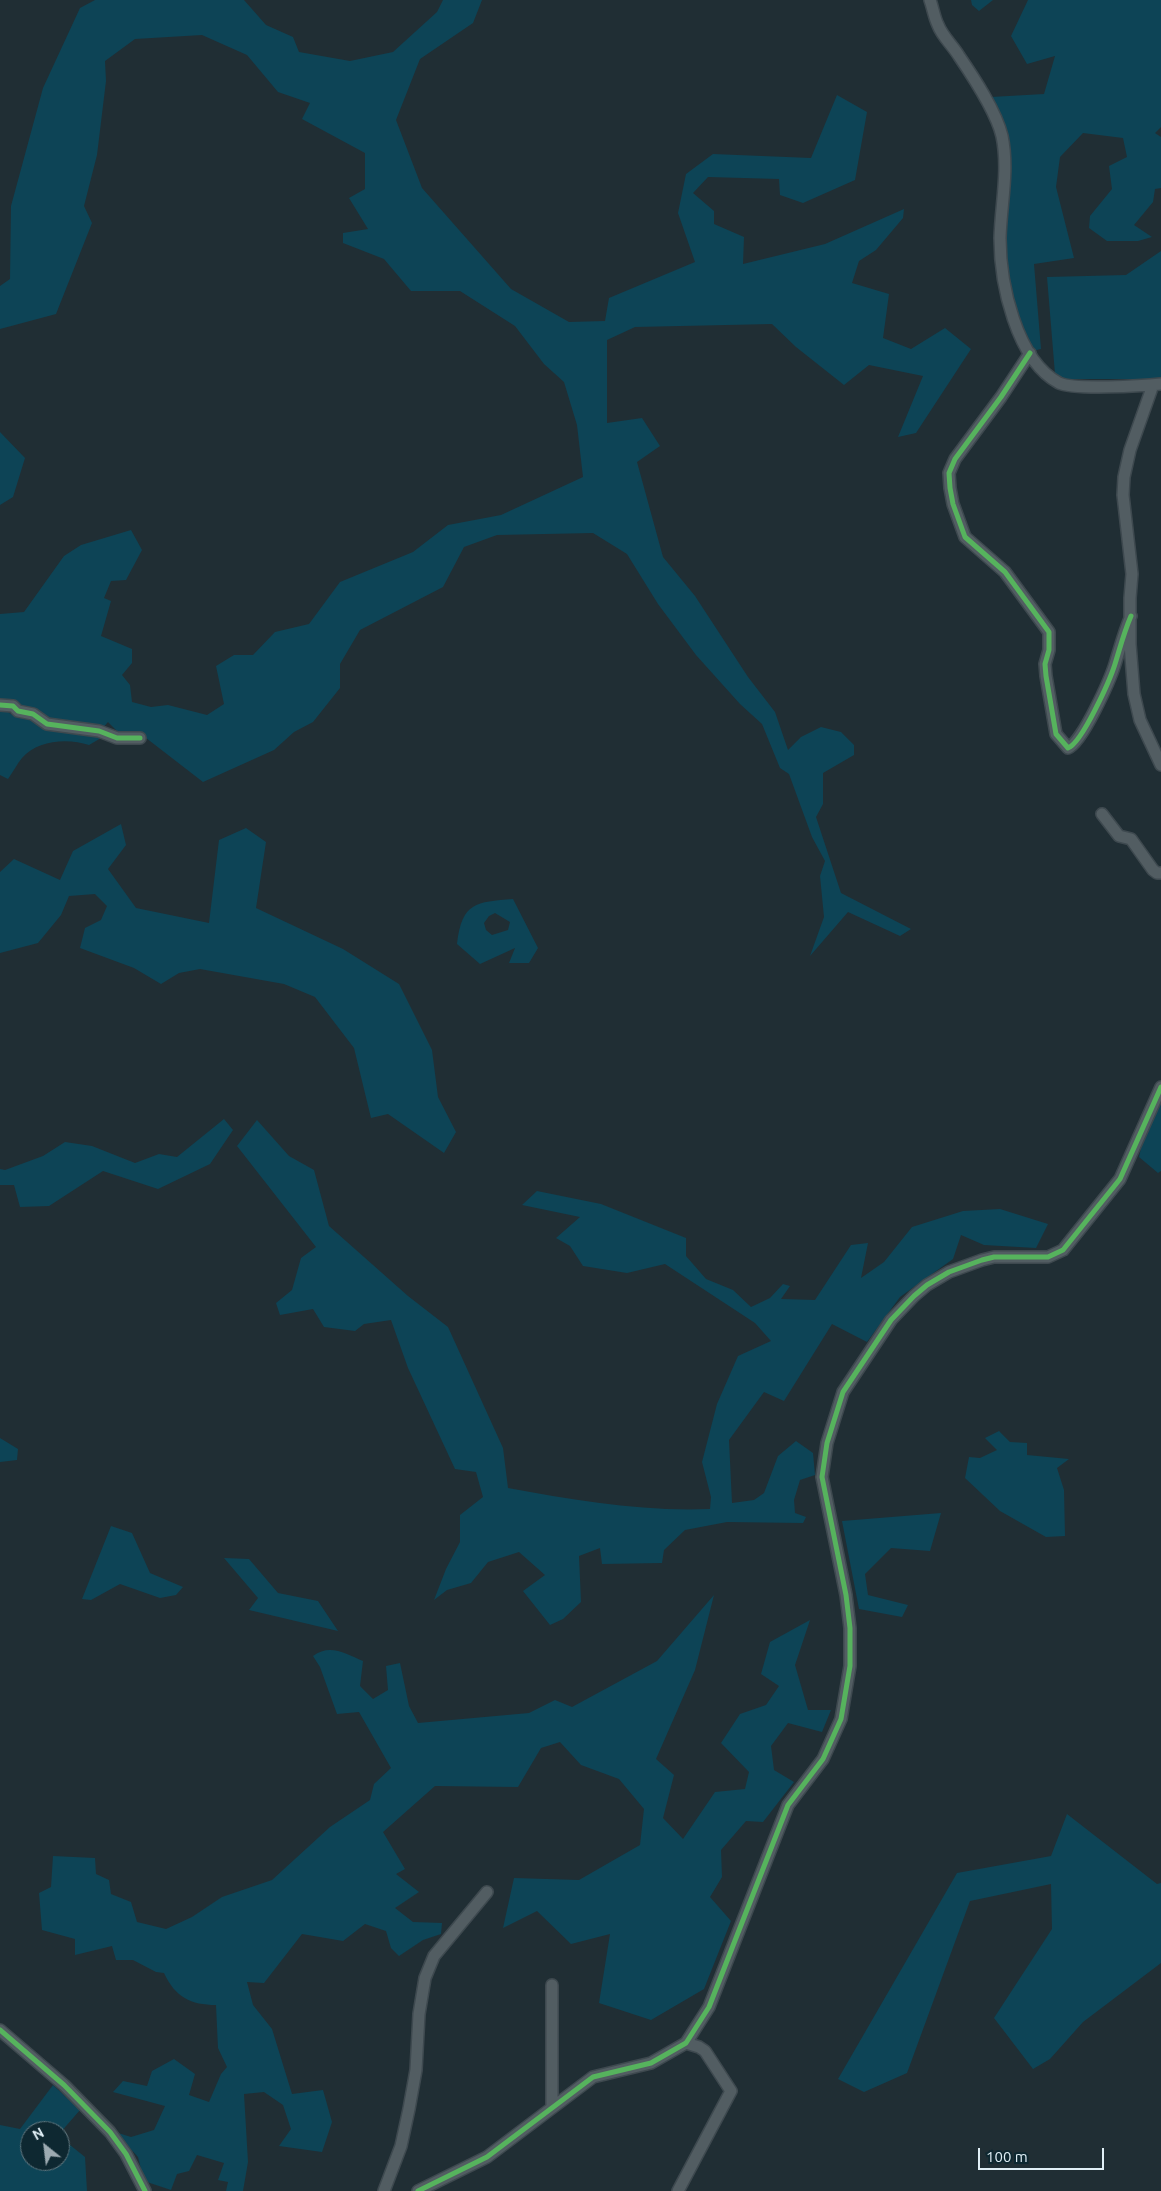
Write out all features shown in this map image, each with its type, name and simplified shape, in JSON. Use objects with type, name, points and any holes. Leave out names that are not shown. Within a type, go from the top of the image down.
[{"type":"street","points":[[930,0],[938,26],[960,56],[1002,134],[1005,176],[1000,238],[1003,274],[1009,303],[1030,353],[1042,368],[1061,384],[1078,386],[1157,385],[1137,428],[1124,477],[1123,512],[1132,574],[1130,670],[1135,701],[1145,733],[1161,765]]},
{"type":"street","points":[[1030,353],[1001,398],[955,459],[949,473],[950,488],[953,504],[964,537],[1005,572],[1049,632],[1049,650],[1045,664],[1046,676],[1056,734],[1068,748],[1077,741],[1102,696],[1115,666],[1131,616]]},
{"type":"street","points":[[0,705],[14,706],[18,711],[32,714],[47,724],[99,731],[117,738],[140,738]]},
{"type":"street","points":[[1102,814],[1119,836],[1131,839],[1153,870],[1161,873]]},
{"type":"street","points":[[418,2191],[487,2157],[593,2077],[651,2063],[686,2044],[709,2007],[788,1805],[823,1759],[842,1715],[850,1666],[850,1628],[846,1595],[822,1477],[827,1443],[843,1392],[891,1320],[927,1285],[950,1272],[982,1260],[994,1257],[1048,1257],[1063,1250],[1120,1179],[1161,1087]]},
{"type":"street","points":[[384,2191],[401,2146],[409,2109],[416,2070],[419,2014],[425,1978],[434,1956],[486,1892]]},
{"type":"street","points":[[552,1985],[552,2107]]},
{"type":"street","points":[[0,2030],[64,2085],[110,2132],[126,2154],[145,2191]]},
{"type":"street","points":[[678,2191],[731,2091],[705,2051],[699,2047],[686,2044]]},
{"type":"shaded area","points":[[95,0],[244,0],[266,25],[293,37],[299,52],[350,61],[393,52],[437,12],[443,0],[482,0],[473,23],[420,59],[396,120],[422,188],[511,289],[569,322],[605,321],[609,298],[695,262],[678,213],[686,174],[713,154],[811,158],[837,95],[867,112],[855,180],[803,203],[780,195],[779,179],[708,177],[693,193],[714,211],[714,224],[744,237],[743,264],[825,244],[904,209],[903,218],[876,250],[859,261],[852,283],[889,294],[883,338],[911,349],[945,328],[971,349],[916,433],[898,437],[923,376],[869,365],[844,385],[796,347],[772,324],[635,327],[607,340],[607,423],[642,418],[660,446],[637,462],[663,557],[695,596],[748,677],[775,712],[788,750],[801,737],[821,727],[841,732],[854,745],[854,755],[823,773],[823,804],[816,817],[841,893],[911,929],[900,936],[848,912],[810,956],[824,917],[820,876],[825,861],[812,837],[789,774],[780,768],[762,724],[740,704],[696,655],[658,604],[627,554],[593,533],[497,535],[464,547],[443,587],[360,630],[340,664],[340,688],[313,722],[294,732],[274,750],[203,782],[137,731],[120,734],[108,722],[101,730],[48,722],[0,703],[0,614],[24,612],[64,556],[81,545],[131,530],[142,550],[126,580],[111,581],[104,598],[111,601],[101,636],[132,649],[132,663],[122,675],[130,685],[132,702],[151,707],[168,705],[207,715],[224,704],[216,666],[234,655],[253,655],[275,632],[309,624],[340,582],[413,552],[448,525],[501,515],[583,477],[577,425],[564,382],[544,364],[515,326],[460,291],[411,291],[384,259],[343,243],[343,233],[368,229],[349,198],[365,189],[365,153],[302,119],[310,103],[278,92],[247,55],[202,35],[135,39],[105,61],[106,81],[97,155],[84,206],[92,223],[56,314],[0,329],[0,286],[10,279],[11,206],[43,88],[80,8]]},
{"type":"shaded area","points":[[971,0],[993,0],[979,11],[972,5]]},
{"type":"shaded area","points":[[1028,0],[1161,0],[1161,127],[1155,133],[1161,137],[1161,188],[1155,189],[1153,202],[1134,225],[1152,237],[1138,241],[1107,241],[1089,228],[1090,216],[1112,189],[1109,166],[1127,157],[1123,138],[1083,133],[1060,157],[1056,187],[1074,258],[1034,264],[1041,349],[1032,351],[1018,322],[1005,274],[1004,240],[1009,189],[991,97],[1044,94],[1055,56],[1027,64],[1011,36]]},
{"type":"shaded area","points":[[1161,251],[1161,379],[1064,379],[1055,374],[1047,277],[1126,275]]},
{"type":"shaded area","points":[[0,432],[25,458],[13,497],[0,505]]},
{"type":"shaded area","points":[[0,707],[14,716],[31,716],[68,730],[101,738],[89,745],[63,741],[36,747],[22,758],[8,779],[0,775]]},
{"type":"shaded area","points":[[121,824],[126,845],[108,869],[136,908],[209,923],[219,840],[246,828],[266,842],[256,908],[343,949],[399,984],[432,1050],[438,1097],[456,1132],[444,1153],[388,1114],[371,1118],[354,1048],[315,997],[284,984],[200,969],[179,973],[161,984],[134,968],[80,948],[85,928],[101,920],[107,906],[95,894],[69,896],[61,915],[38,943],[0,953],[0,872],[14,859],[60,880],[73,851]]},
{"type":"shaded area","points":[[513,899],[538,948],[529,963],[509,963],[515,948],[480,964],[457,944],[459,930],[467,912],[480,903]],"holes":[[[495,913],[510,922],[508,930],[492,935],[486,930],[484,923],[489,916]]]},
{"type":"shaded area","points":[[1161,1099],[1161,1171],[1158,1173],[1139,1157],[1145,1130]]},
{"type":"shaded area","points":[[224,1119],[233,1130],[210,1164],[158,1189],[103,1171],[49,1206],[20,1207],[14,1185],[0,1185],[0,1169],[5,1170],[43,1156],[65,1142],[92,1146],[135,1163],[159,1154],[177,1157]]},
{"type":"shaded area","points":[[257,1120],[289,1156],[314,1170],[329,1226],[408,1296],[448,1327],[503,1448],[508,1488],[609,1504],[659,1509],[710,1509],[711,1497],[702,1462],[717,1404],[738,1356],[771,1341],[755,1323],[665,1264],[627,1273],[583,1266],[570,1246],[556,1238],[580,1217],[522,1205],[537,1191],[601,1204],[686,1238],[686,1256],[706,1279],[733,1290],[751,1307],[770,1298],[783,1284],[790,1286],[781,1299],[815,1300],[851,1245],[868,1243],[861,1278],[884,1262],[912,1227],[963,1211],[1000,1209],[1048,1224],[1036,1248],[984,1245],[961,1235],[953,1259],[900,1297],[867,1342],[832,1324],[784,1401],[764,1392],[729,1440],[732,1503],[754,1500],[764,1493],[778,1456],[796,1441],[813,1453],[815,1475],[800,1480],[794,1500],[795,1513],[806,1517],[803,1523],[727,1522],[685,1530],[664,1550],[662,1563],[602,1564],[600,1548],[579,1556],[581,1602],[563,1619],[550,1625],[523,1591],[545,1575],[519,1552],[488,1562],[471,1583],[447,1590],[434,1600],[446,1569],[460,1542],[460,1515],[483,1497],[476,1472],[455,1469],[408,1368],[391,1320],[364,1324],[355,1331],[324,1327],[313,1309],[280,1315],[276,1303],[292,1290],[301,1258],[316,1247],[237,1146]]},
{"type":"shaded area","points":[[999,1431],[1010,1442],[1027,1443],[1027,1455],[1069,1459],[1057,1468],[1064,1490],[1065,1536],[1046,1537],[1000,1511],[965,1478],[969,1457],[980,1458],[997,1450],[985,1438]]},
{"type":"shaded area","points":[[0,1438],[18,1449],[17,1460],[0,1462]]},
{"type":"shaded area","points":[[941,1513],[930,1551],[891,1548],[865,1574],[868,1595],[908,1605],[902,1617],[859,1609],[842,1521]]},
{"type":"shaded area","points":[[111,1526],[132,1533],[150,1573],[183,1587],[176,1595],[160,1598],[120,1584],[91,1600],[82,1599]]},
{"type":"shaded area","points":[[224,1558],[249,1559],[278,1593],[318,1601],[338,1631],[249,1610],[258,1598]]},
{"type":"shaded area","points":[[714,1595],[695,1670],[656,1759],[674,1775],[663,1818],[683,1839],[715,1792],[745,1789],[749,1772],[721,1743],[740,1714],[766,1705],[779,1686],[761,1674],[770,1642],[810,1620],[795,1665],[808,1710],[831,1710],[822,1732],[788,1723],[771,1746],[774,1770],[794,1782],[763,1822],[746,1821],[721,1850],[722,1877],[710,1897],[731,1921],[704,1989],[651,2020],[599,2003],[610,1934],[571,1944],[537,1911],[503,1928],[514,1878],[579,1880],[640,1845],[644,1809],[619,1779],[581,1765],[560,1742],[541,1748],[518,1787],[435,1786],[383,1832],[405,1869],[396,1874],[419,1892],[395,1908],[413,1922],[442,1923],[441,1934],[423,1940],[399,1956],[391,1948],[386,1931],[365,1924],[343,1941],[302,1934],[264,1983],[247,1982],[253,2005],[272,2029],[292,2094],[323,2090],[332,2122],[322,2152],[279,2146],[291,2129],[283,2105],[264,2092],[244,2094],[248,2162],[243,2191],[226,2191],[228,2182],[218,2180],[224,2163],[197,2155],[189,2171],[177,2174],[171,2190],[144,2181],[138,2157],[115,2132],[131,2137],[154,2130],[165,2106],[113,2092],[123,2081],[147,2086],[152,2071],[174,2059],[195,2074],[189,2095],[209,2102],[221,2074],[227,2067],[218,2048],[216,2005],[207,2005],[185,1998],[173,1988],[164,1973],[156,1972],[133,1960],[116,1960],[112,1946],[75,1955],[75,1939],[42,1930],[39,1893],[51,1887],[53,1856],[95,1858],[96,1874],[109,1880],[111,1894],[131,1902],[137,1922],[166,1929],[192,1917],[222,1897],[272,1880],[330,1827],[370,1800],[374,1784],[391,1768],[359,1712],[337,1714],[320,1667],[313,1656],[319,1652],[326,1650],[338,1651],[363,1661],[360,1686],[373,1699],[388,1690],[386,1666],[400,1663],[409,1706],[418,1723],[529,1713],[555,1700],[572,1707],[657,1661]]},
{"type":"shaded area","points":[[1067,1814],[1157,1884],[1161,1883],[1161,1963],[1083,2022],[1050,2059],[1033,2069],[994,2018],[1052,1929],[1051,1884],[970,1901],[907,2073],[864,2092],[838,2079],[957,1873],[1051,1856]]},
{"type":"shaded area","points":[[53,2085],[80,2110],[70,2122],[26,2121]]},
{"type":"shaded area","points":[[0,2125],[20,2129],[20,2171],[70,2171],[70,2145],[85,2157],[87,2191],[0,2191]]},
{"type":"cycle path","points":[[1030,353],[1001,397],[955,459],[949,473],[950,488],[953,504],[965,537],[1005,572],[1049,632],[1049,650],[1045,664],[1046,676],[1056,734],[1068,748],[1081,735],[1102,696],[1131,616]]},
{"type":"cycle path","points":[[0,705],[13,706],[18,711],[33,714],[47,724],[99,731],[117,738],[140,738]]},
{"type":"cycle path","points":[[418,2191],[487,2157],[593,2077],[651,2063],[686,2043],[709,2007],[788,1805],[823,1759],[841,1719],[850,1666],[850,1628],[846,1595],[822,1477],[827,1443],[843,1392],[891,1320],[927,1285],[949,1272],[982,1260],[994,1257],[1048,1257],[1063,1250],[1120,1179],[1161,1087]]},
{"type":"cycle path","points":[[0,2030],[64,2085],[110,2132],[126,2154],[145,2191]]}]
